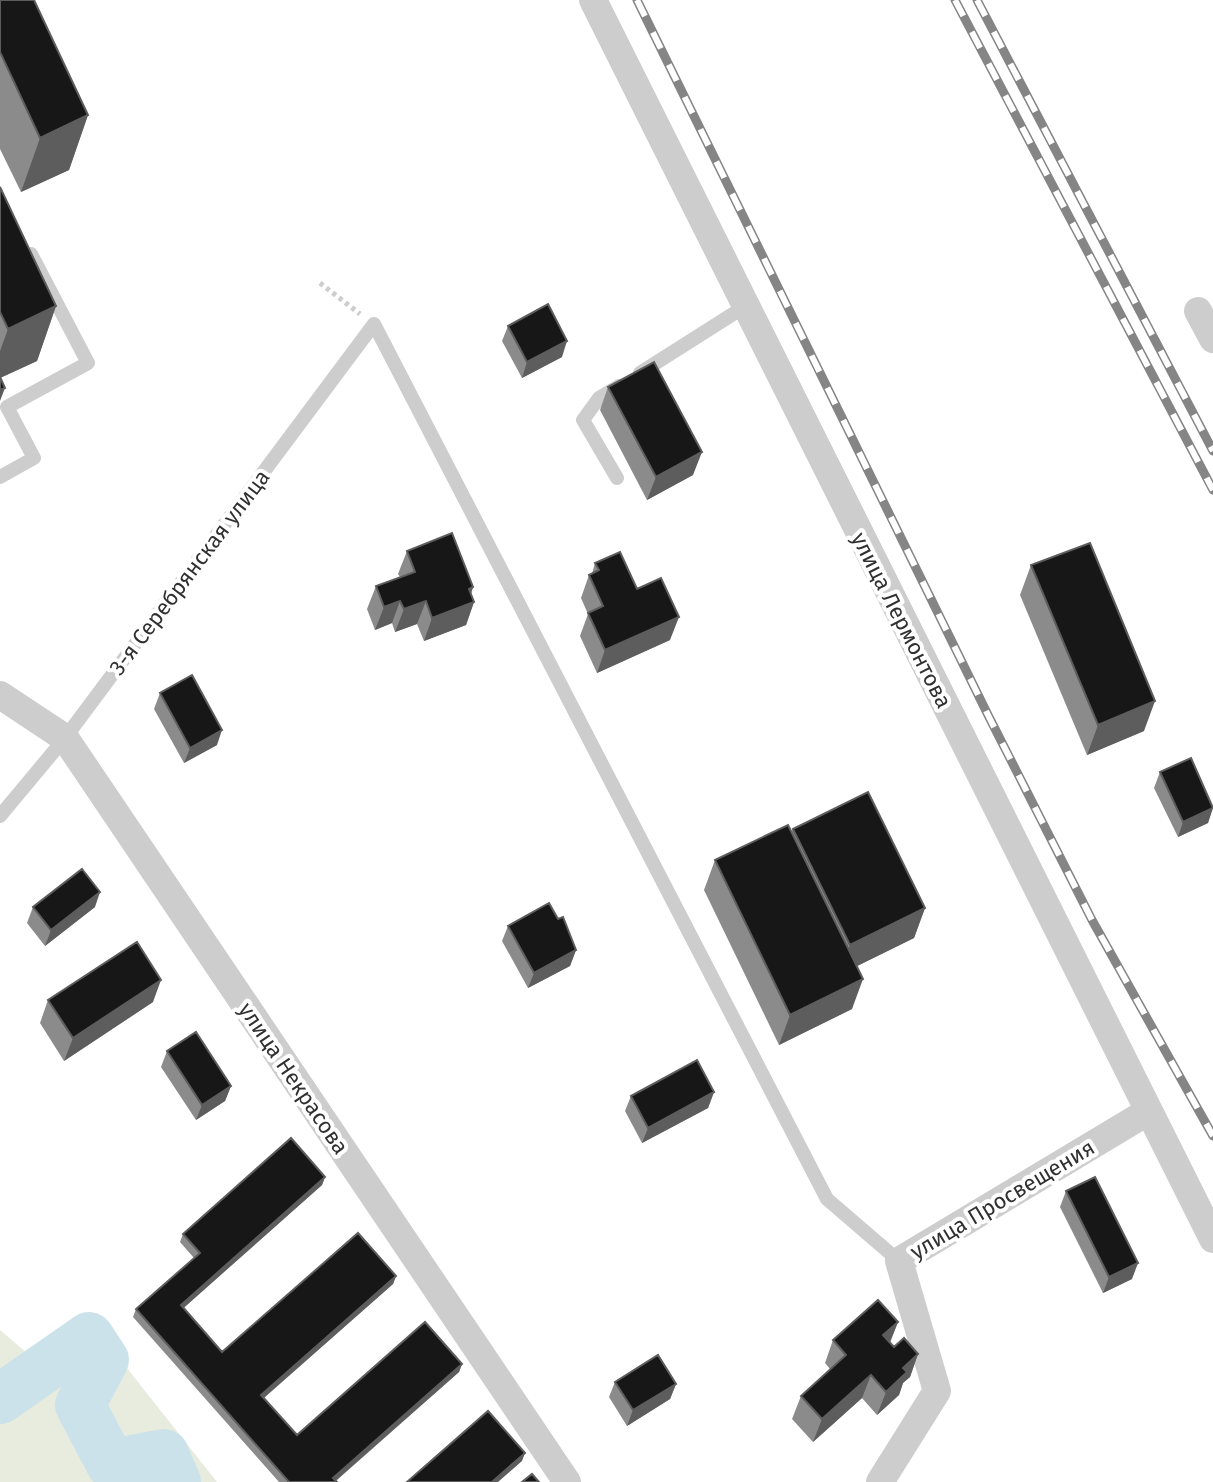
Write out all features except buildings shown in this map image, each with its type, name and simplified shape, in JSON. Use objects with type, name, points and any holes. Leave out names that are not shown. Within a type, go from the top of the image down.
[{"type":"street","name":"улица Лермонтова","points":[[593,0],[1213,1239]]},
{"type":"street","points":[[1198,311],[1213,339]]},
{"type":"street","name":"улица Некрасова","points":[[0,695],[65,738],[567,1482]]},
{"type":"street","name":"улица Просвещения","points":[[880,1482],[937,1391],[899,1261],[1149,1111]]},
{"type":"lane","points":[[0,477],[34,458],[7,407],[88,363],[22,237]]},
{"type":"lane","points":[[617,478],[583,420],[599,398],[744,307]]},
{"type":"lane","points":[[374,324],[827,1199],[899,1261]]},
{"type":"lane","name":"3-я Серебрянская улица","points":[[0,816],[65,738],[374,324]]},
{"type":"path","points":[[320,283],[374,324]]},
{"type":"shaded area","points":[[0,1330],[27,1353],[104,1339],[217,1482],[0,1482]]},
{"type":"waterway","points":[[0,1399],[89,1337],[104,1360],[80,1405],[111,1464],[164,1454],[176,1482]]},
{"type":"railway","points":[[637,0],[988,715],[1092,920],[1213,1136]]},
{"type":"railway","points":[[955,0],[1213,490]]},
{"type":"railway","points":[[977,0],[1213,451]]}]
